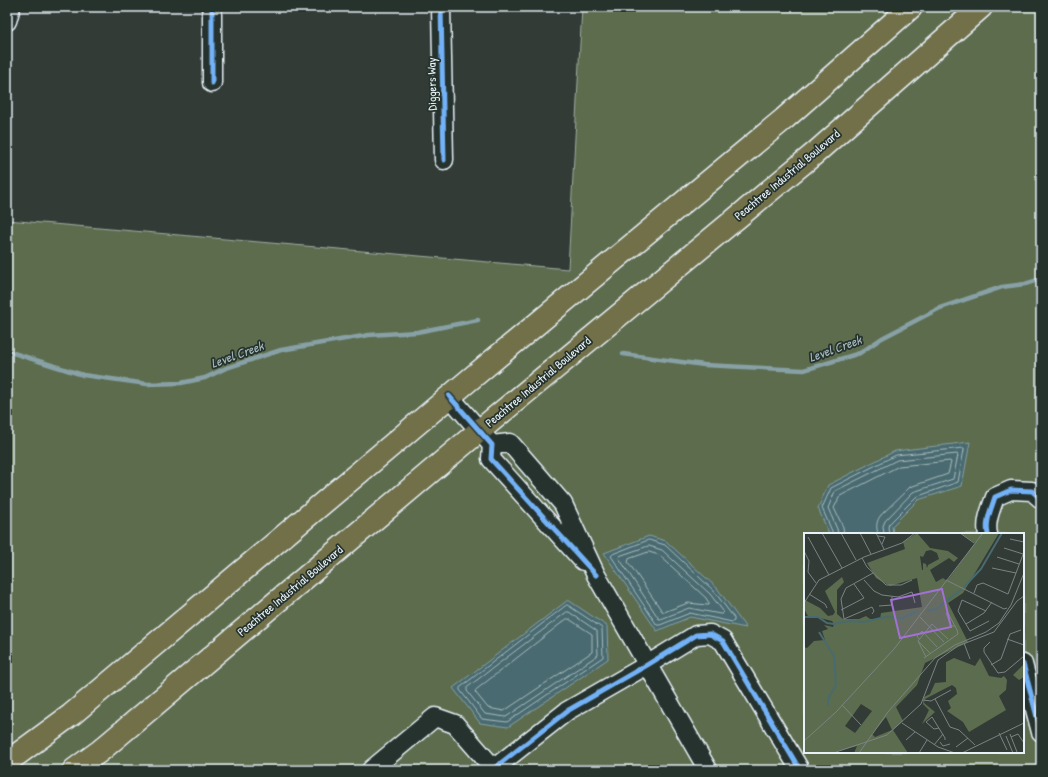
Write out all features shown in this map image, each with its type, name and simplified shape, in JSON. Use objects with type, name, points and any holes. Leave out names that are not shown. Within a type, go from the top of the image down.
[{"type":"highway","points":[[7,762],[71,715],[449,396],[784,119],[911,7]]},
{"type":"highway","name":"Peachtree Industrial Boulevard","points":[[74,770],[100,751],[485,438],[814,154],[981,7]]},
{"type":"street","points":[[7,21],[11,7]]},
{"type":"street","points":[[212,7],[212,83]]},
{"type":"street","name":"Diggers Way","points":[[441,7],[444,160]]},
{"type":"street","points":[[449,396],[485,438],[491,459],[596,575]]},
{"type":"street","points":[[485,438],[510,443],[563,504],[596,575],[708,770]]},
{"type":"street","points":[[988,533],[989,514],[995,498],[1011,490],[1032,491],[1041,499]]},
{"type":"street","points":[[371,770],[435,717],[455,724],[494,770],[567,711],[696,635],[710,634],[723,641],[800,770]]},
{"type":"street","points":[[1024,668],[1041,732]]},
{"type":"green space","points":[[582,7],[1041,7],[1041,770],[7,770],[7,220],[568,269]]},
{"type":"water","points":[[970,442],[962,486],[918,500],[892,526],[893,533],[829,533],[818,508],[828,485],[895,451]]},
{"type":"water","points":[[649,536],[666,541],[717,588],[746,628],[690,617],[657,631],[604,553]]},
{"type":"water","points":[[568,600],[607,626],[608,659],[508,727],[480,723],[453,688]]},
{"type":"waterway","name":"Level Creek","points":[[623,354],[704,365],[804,370],[860,353],[882,338],[940,308],[1002,287],[1025,284],[1041,279]]},
{"type":"waterway","name":"Level Creek","points":[[7,351],[83,375],[147,384],[181,383],[205,378],[226,368],[281,350],[369,335],[417,332],[478,320]]},
{"type":"cycle path","points":[[212,7],[212,83]]},
{"type":"cycle path","points":[[441,7],[444,160]]},
{"type":"cycle path","points":[[449,396],[492,445],[491,459],[596,575]]},
{"type":"cycle path","points":[[988,533],[988,520],[995,497],[1011,490],[1032,491],[1041,499]]},
{"type":"cycle path","points":[[492,770],[567,711],[696,635],[710,634],[723,641],[800,770]]},
{"type":"cycle path","points":[[1024,668],[1041,732]]}]
